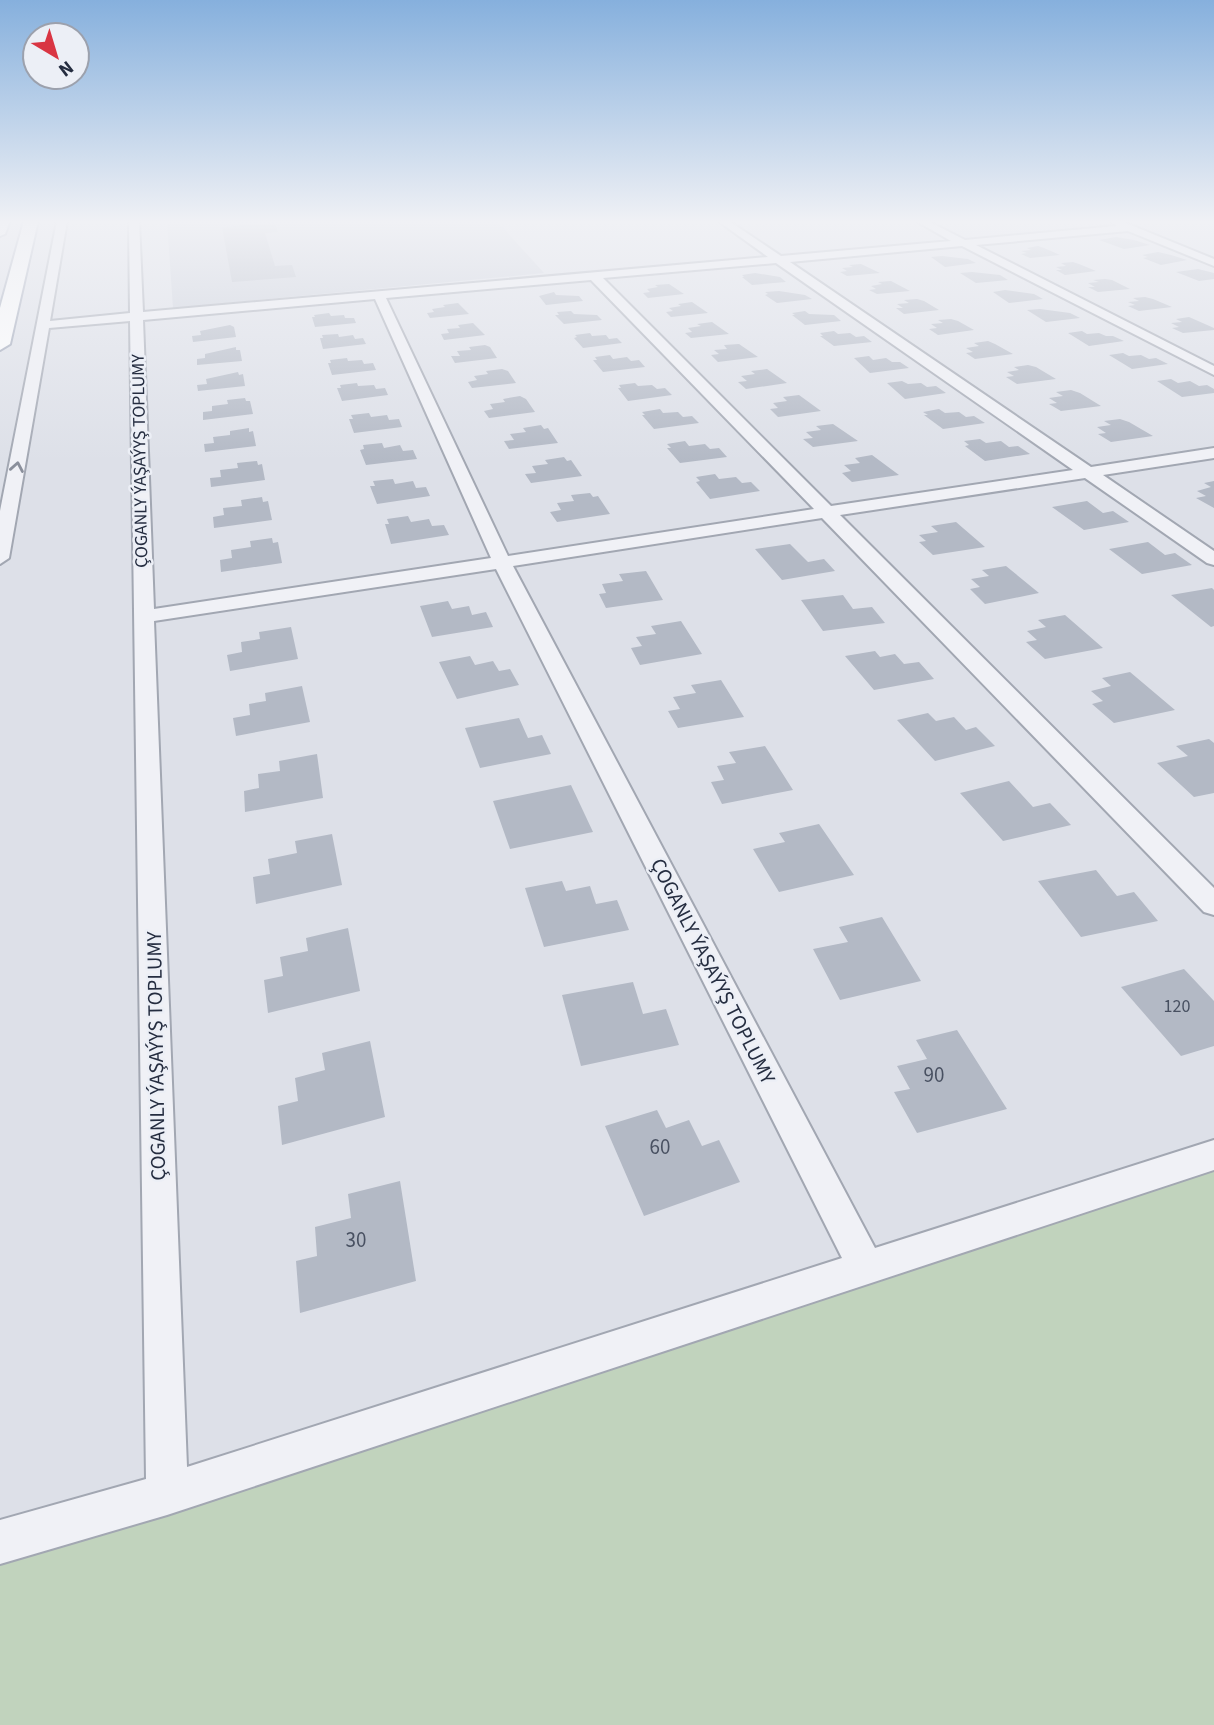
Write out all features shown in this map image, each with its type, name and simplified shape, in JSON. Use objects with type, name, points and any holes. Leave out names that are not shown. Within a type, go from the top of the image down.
[{"type":"main road","points":[[0,344],[11,302]]},
{"type":"street","points":[[0,558],[47,302]]},
{"type":"street","name":"ÇOGANLY ÝAŞAÝYŞ TOPLUMY","points":[[137,302],[167,1494]]},
{"type":"street","points":[[43,325],[308,302]]},
{"type":"street","name":"ÇOGANLY ÝAŞAÝYŞ TOPLUMY","points":[[382,302],[502,562],[866,1268]]},
{"type":"street","points":[[619,302],[1214,905]]},
{"type":"street","points":[[841,302],[1214,559]]},
{"type":"street","points":[[1079,302],[1214,371]]},
{"type":"street","points":[[144,617],[1214,453]]},
{"type":"street","points":[[0,1542],[167,1494],[1214,1155]]},
{"type":"shaded area","points":[[173,302],[242,302],[173,308]]},
{"type":"green space","points":[[1214,1168],[1214,1725],[0,1725],[0,1559]]},
{"type":"building","points":[[543,302],[578,302],[546,305]]},
{"type":"building","points":[[692,302],[708,313],[671,317],[666,312],[673,311],[669,308],[681,306],[678,304]]},
{"type":"building","points":[[906,302],[925,302],[939,310],[904,314],[896,308],[903,308],[897,304],[909,303]]},
{"type":"building","points":[[1128,302],[1159,302],[1172,307],[1139,311],[1128,306],[1135,305]]},
{"type":"building","points":[[458,303],[469,314],[430,318],[427,313],[434,312],[432,309],[445,307],[443,305]]},
{"type":"building","points":[[1027,310],[1070,313],[1080,318],[1046,322]]},
{"type":"building","points":[[571,311],[574,314],[597,315],[602,320],[564,324],[555,315],[559,315],[557,312]]},
{"type":"building","points":[[805,311],[809,314],[834,315],[841,321],[805,325],[792,315]]},
{"type":"building","points":[[329,313],[331,316],[344,315],[345,318],[354,318],[356,323],[315,327],[312,317],[315,317],[314,315]]},
{"type":"building","points":[[1189,317],[1214,330],[1183,333],[1172,328],[1179,327],[1171,323],[1182,322],[1176,319]]},
{"type":"building","points":[[951,319],[974,330],[938,335],[929,329],[937,328],[931,324],[943,323],[938,320]]},
{"type":"building","points":[[712,322],[729,334],[691,338],[685,333],[692,332],[688,328],[701,326],[697,324]]},
{"type":"building","points":[[473,323],[485,335],[444,340],[441,334],[449,333],[447,329],[460,328],[458,325]]},
{"type":"building","points":[[230,325],[234,327],[236,337],[193,342],[192,336],[201,335],[200,331]]},
{"type":"building","points":[[834,331],[838,334],[850,333],[856,337],[864,336],[872,342],[834,346],[820,336],[823,336],[820,333]]},
{"type":"building","points":[[1082,331],[1087,334],[1113,336],[1124,341],[1089,346],[1068,333]]},
{"type":"building","points":[[590,333],[592,336],[606,335],[609,339],[617,338],[622,343],[583,348],[574,338],[577,337],[575,335]]},
{"type":"building","points":[[338,334],[339,337],[353,335],[355,339],[363,338],[366,344],[323,349],[320,338],[323,338],[322,335]]},
{"type":"building","points":[[988,341],[1013,354],[975,359],[966,353],[973,352],[966,348],[979,346],[974,343]]},
{"type":"building","points":[[739,344],[758,357],[718,362],[711,355],[719,354],[714,350],[727,349],[724,345]]},
{"type":"building","points":[[236,347],[236,350],[240,350],[242,361],[197,365],[197,359],[205,358],[205,354]]},
{"type":"building","points":[[469,347],[490,347],[497,358],[455,363],[451,356],[460,356],[457,351],[471,350]]},
{"type":"building","points":[[1123,353],[1156,358],[1168,364],[1132,369],[1109,355]]},
{"type":"building","points":[[610,355],[613,359],[627,357],[631,361],[639,360],[645,367],[603,372],[593,360],[597,360],[595,357]]},
{"type":"building","points":[[869,356],[873,360],[886,358],[892,362],[900,362],[909,368],[870,373],[854,358]]},
{"type":"building","points":[[347,358],[348,361],[362,360],[364,364],[373,363],[376,370],[332,375],[328,363],[331,363],[330,360]]},
{"type":"building","points":[[1028,365],[1056,379],[1017,384],[1006,377],[1014,376],[1007,372],[1019,370],[1014,367]]},
{"type":"building","points":[[767,369],[787,383],[746,389],[738,382],[747,381],[741,376],[755,374],[751,371]]},
{"type":"building","points":[[486,371],[508,371],[516,383],[472,388],[468,382],[477,380],[474,376],[488,374]]},
{"type":"building","points":[[238,372],[239,375],[243,374],[245,386],[198,391],[197,385],[207,384],[206,379]]},
{"type":"building","points":[[1171,379],[1178,383],[1190,381],[1199,386],[1207,385],[1214,389],[1214,393],[1182,397],[1157,381]]},
{"type":"building","points":[[902,381],[908,384],[921,383],[927,387],[936,386],[946,393],[905,399],[887,383]]},
{"type":"building","points":[[357,383],[358,386],[374,385],[376,389],[385,388],[388,395],[342,401],[337,388],[341,388],[340,385]]},
{"type":"building","points":[[635,383],[638,386],[665,388],[672,395],[628,401],[618,388],[621,388],[619,385]]},
{"type":"building","points":[[1071,390],[1101,406],[1061,411],[1049,404],[1057,403],[1049,398],[1063,396],[1056,392]]},
{"type":"building","points":[[799,395],[821,411],[778,417],[770,409],[778,408],[773,403],[787,401],[783,397]]},
{"type":"building","points":[[520,396],[526,399],[535,412],[489,418],[484,411],[493,409],[490,404]]},
{"type":"building","points":[[245,398],[250,401],[253,414],[203,420],[203,412],[212,411],[212,406],[228,404],[227,400]]},
{"type":"building","points":[[660,409],[663,413],[678,412],[683,417],[692,416],[699,423],[654,429],[642,412]]},
{"type":"building","points":[[939,409],[945,413],[959,412],[966,417],[974,416],[985,423],[943,429],[923,412]]},
{"type":"building","points":[[369,413],[371,417],[387,415],[389,420],[399,419],[402,427],[354,433],[349,419],[353,419],[351,415]]},
{"type":"building","points":[[1120,419],[1153,436],[1111,442],[1098,434],[1106,433],[1097,427],[1111,425],[1104,421]]},
{"type":"building","points":[[833,424],[858,441],[813,447],[803,439],[813,438],[806,432],[821,430],[816,426]]},
{"type":"building","points":[[541,425],[544,429],[548,428],[558,443],[509,449],[504,441],[514,440],[510,434],[526,432],[523,428]]},
{"type":"building","points":[[249,428],[249,432],[253,431],[256,446],[205,452],[204,444],[214,443],[213,437],[230,435],[230,431]]},
{"type":"building","points":[[980,439],[986,443],[1001,441],[1009,447],[1018,446],[1030,454],[985,461],[965,446],[969,445],[964,441]]},
{"type":"building","points":[[685,441],[689,446],[705,444],[710,449],[719,448],[727,457],[680,463],[667,448],[671,448],[667,444]]},
{"type":"building","points":[[382,443],[384,448],[400,445],[403,451],[413,450],[417,459],[366,465],[360,450],[364,449],[363,445]]},
{"type":"building","points":[[872,455],[899,475],[852,482],[842,473],[851,471],[844,465],[860,463],[855,458]]},
{"type":"building","points":[[564,457],[567,461],[571,460],[582,476],[531,483],[525,474],[536,473],[532,466],[548,464],[545,460]]},
{"type":"building","points":[[257,461],[258,465],[262,464],[265,480],[211,487],[210,478],[221,477],[220,470],[238,468],[237,463]]},
{"type":"building","points":[[715,474],[719,479],[736,477],[742,483],[751,482],[760,491],[710,499],[696,482],[700,481],[696,477]]},
{"type":"building","points":[[393,479],[395,484],[413,481],[416,488],[426,487],[430,496],[377,504],[370,486],[375,486],[373,481]]},
{"type":"building","points":[[1214,481],[1214,508],[1196,498],[1206,496],[1197,491],[1211,487],[1204,483]]},
{"type":"building","points":[[590,493],[593,497],[598,496],[610,514],[557,522],[550,512],[561,510],[557,503],[574,501],[571,495]]},
{"type":"building","points":[[262,497],[263,502],[268,501],[272,520],[214,528],[213,517],[224,515],[223,508],[242,506],[241,500]]},
{"type":"building","points":[[1087,501],[1103,513],[1113,511],[1129,522],[1084,530],[1052,507]]},
{"type":"building","points":[[408,516],[411,522],[429,519],[432,526],[444,525],[449,535],[391,544],[385,524],[389,524],[387,519]]},
{"type":"building","points":[[956,522],[985,547],[933,555],[919,542],[926,541],[919,535],[938,532],[931,526]]},
{"type":"building","points":[[272,538],[273,543],[278,542],[282,563],[221,572],[220,560],[232,558],[231,550],[251,547],[250,541]]},
{"type":"building","points":[[1148,542],[1165,555],[1175,553],[1192,565],[1142,574],[1109,549]]},
{"type":"building","points":[[790,544],[808,562],[824,559],[835,571],[782,580],[755,549]]},
{"type":"building","points":[[1006,566],[1039,593],[985,604],[970,589],[980,587],[971,579],[989,576],[982,570]]},
{"type":"building","points":[[646,571],[663,600],[606,608],[599,594],[606,593],[602,584],[623,581],[619,574]]},
{"type":"building","points":[[1212,588],[1214,626],[1211,627],[1171,595]]},
{"type":"building","points":[[843,595],[853,609],[872,607],[885,623],[823,631],[801,600]]},
{"type":"building","points":[[448,601],[452,609],[469,606],[472,615],[486,612],[493,627],[432,637],[420,606]]},
{"type":"building","points":[[1065,615],[1103,648],[1045,659],[1026,642],[1037,640],[1027,631],[1046,627],[1038,620]]},
{"type":"building","points":[[681,621],[702,654],[640,665],[631,648],[642,646],[636,637],[656,634],[651,626]]},
{"type":"building","points":[[291,627],[298,659],[230,671],[227,655],[242,652],[241,642],[260,639],[259,632]]},
{"type":"building","points":[[875,651],[880,657],[895,654],[904,664],[919,662],[934,679],[874,690],[845,656]]},
{"type":"building","points":[[470,656],[475,665],[493,661],[499,671],[510,669],[519,685],[457,699],[439,662]]},
{"type":"building","points":[[1130,672],[1175,710],[1114,723],[1092,704],[1103,701],[1091,691],[1111,686],[1102,678]]},
{"type":"building","points":[[721,680],[744,717],[678,728],[668,711],[680,709],[673,697],[696,693],[691,685]]},
{"type":"building","points":[[302,686],[310,722],[236,736],[233,718],[250,715],[249,704],[266,701],[265,693]]},
{"type":"building","points":[[928,713],[936,721],[954,717],[966,730],[976,727],[995,746],[935,761],[897,720]]},
{"type":"building","points":[[519,718],[528,738],[542,735],[551,754],[480,768],[465,728]]},
{"type":"building","points":[[1209,739],[1214,743],[1214,793],[1194,797],[1157,763],[1188,756],[1176,746]]},
{"type":"building","points":[[765,746],[793,790],[722,804],[711,782],[724,780],[717,766],[736,763],[729,752]]},
{"type":"building","points":[[317,754],[323,798],[245,812],[244,791],[259,788],[258,774],[280,771],[279,761]]},
{"type":"building","points":[[1009,781],[1033,807],[1050,803],[1071,825],[1003,841],[960,793]]},
{"type":"building","points":[[571,785],[593,832],[510,849],[493,801]]},
{"type":"building","points":[[819,824],[854,875],[779,892],[753,849],[785,842],[779,833]]},
{"type":"building","points":[[332,834],[342,885],[256,904],[253,877],[270,874],[268,859],[297,853],[295,841]]},
{"type":"building","points":[[1096,870],[1117,896],[1134,892],[1158,921],[1081,937],[1038,881]]},
{"type":"building","points":[[562,881],[566,891],[590,886],[596,904],[617,900],[629,930],[544,947],[525,888]]},
{"type":"building","points":[[882,917],[921,981],[840,1000],[813,949],[848,942],[839,927]]},
{"type":"building","points":[[348,928],[360,991],[268,1013],[264,980],[283,976],[280,957],[308,951],[306,938]]},
{"type":"building","points":[[1184,969],[1214,1001],[1214,1046],[1181,1056],[1121,987]]},
{"type":"building","points":[[633,982],[643,1014],[666,1009],[679,1045],[581,1066],[562,995]]},
{"type":"building","points":[[957,1030],[1007,1109],[917,1133],[894,1092],[910,1089],[897,1066],[927,1059],[916,1040]]},
{"type":"building","points":[[370,1041],[385,1117],[282,1145],[278,1106],[298,1101],[295,1078],[325,1070],[322,1053]]},
{"type":"building","points":[[657,1110],[666,1128],[689,1120],[702,1146],[719,1140],[740,1182],[644,1216],[605,1126]]},
{"type":"building","points":[[400,1181],[416,1281],[300,1313],[296,1261],[317,1256],[315,1227],[351,1218],[348,1194]]}]
